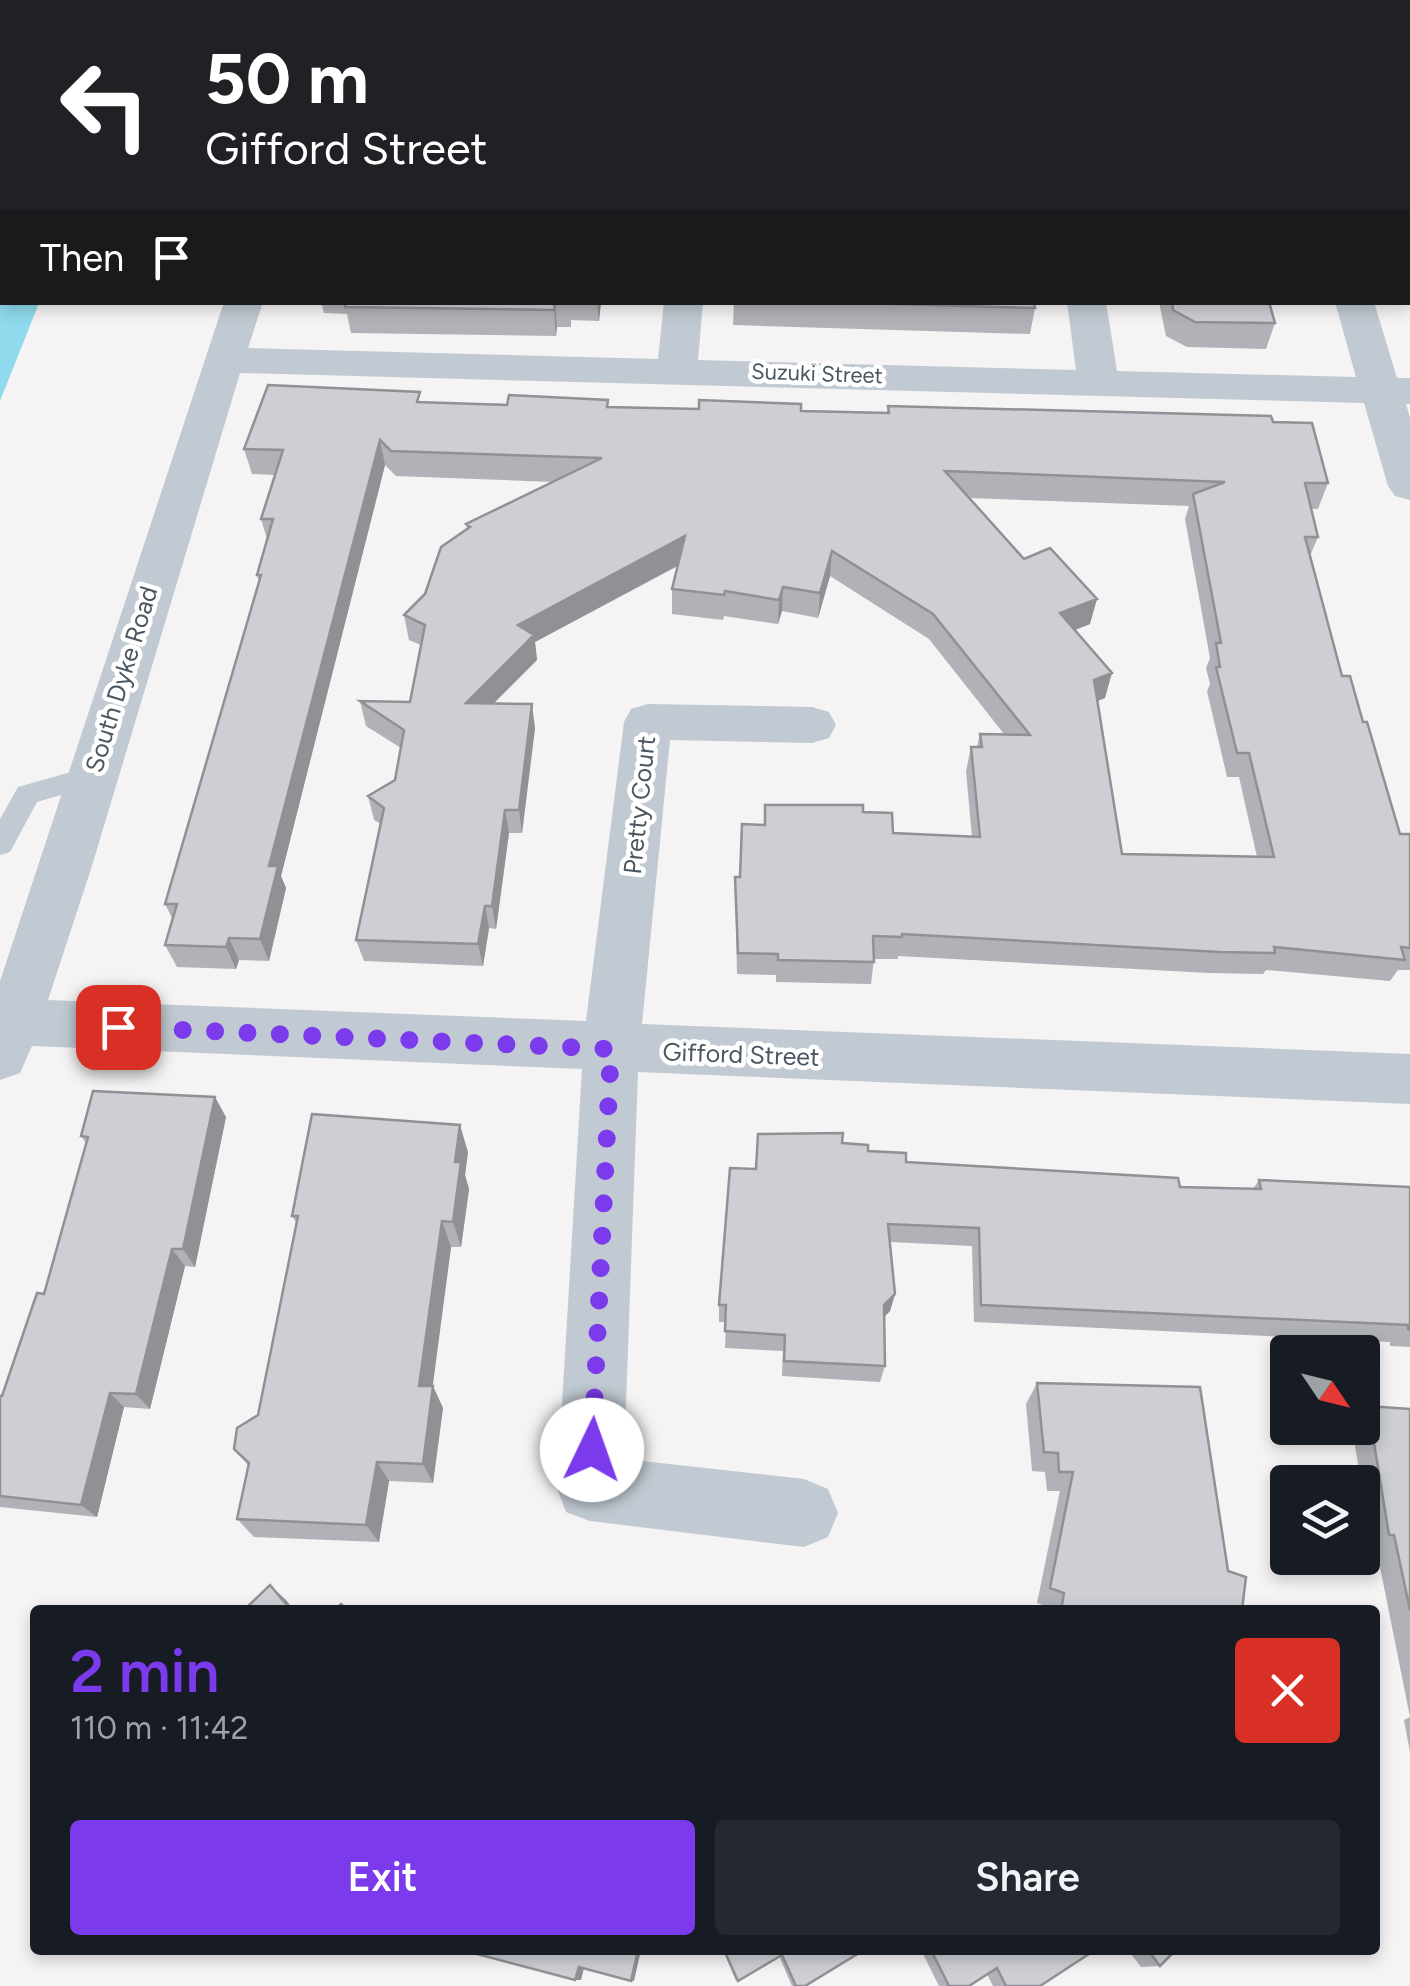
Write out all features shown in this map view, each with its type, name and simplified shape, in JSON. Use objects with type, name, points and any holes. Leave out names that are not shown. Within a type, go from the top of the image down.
[{"type":"street","name":"South Dyke Road","points":[[7,1039],[41,946],[158,554],[243,305]]},
{"type":"street","points":[[677,370],[684,305]]},
{"type":"street","points":[[1086,305],[1098,381]]},
{"type":"street","points":[[1355,305],[1396,391],[1410,486]]},
{"type":"street","name":"Suzuki Street","points":[[223,360],[1396,391]]},
{"type":"street","name":"Pretty Court","points":[[611,1049],[648,722],[812,725]]},
{"type":"street","name":"Gifford Street","points":[[7,1039],[611,1049],[1410,1079]]},
{"type":"street","points":[[611,1049],[590,1488],[804,1513]]},
{"type":"lane","points":[[0,844],[28,794],[92,776]]},
{"type":"water","points":[[0,305],[38,305],[0,401]]},
{"type":"building","points":[[346,305],[555,305],[554,310]]},
{"type":"building","points":[[928,305],[1034,305],[1035,308]]},
{"type":"building","points":[[1172,305],[1270,305],[1275,323],[1195,322],[1173,310]]},
{"type":"building","points":[[268,385],[420,392],[417,402],[507,405],[509,395],[608,400],[607,407],[699,409],[699,400],[801,404],[801,411],[889,413],[888,406],[1271,416],[1273,422],[1312,423],[1328,483],[1305,483],[1318,537],[1305,537],[1342,676],[1350,676],[1363,722],[1367,722],[1400,834],[1410,834],[1410,948],[1401,947],[1405,960],[1274,947],[1275,953],[1220,952],[902,934],[873,936],[874,962],[778,960],[778,954],[738,953],[735,877],[740,877],[742,824],[765,825],[765,805],[863,805],[863,812],[892,813],[893,833],[980,837],[971,747],[982,747],[980,734],[1030,735],[933,614],[832,551],[820,593],[783,587],[779,600],[725,591],[724,595],[672,589],[685,536],[518,625],[534,635],[466,703],[532,704],[519,810],[505,810],[492,906],[485,906],[478,944],[356,940],[384,808],[368,796],[395,780],[404,730],[360,701],[410,702],[425,625],[404,615],[425,594],[441,547],[470,527],[466,524],[602,458],[391,451],[380,440],[269,866],[278,866],[260,939],[229,938],[226,947],[165,945],[177,904],[165,904],[261,575],[257,575],[273,519],[261,519],[283,450],[244,449]],"holes":[[[945,471],[1225,482],[1193,494],[1221,643],[1216,643],[1220,667],[1216,667],[1237,753],[1249,753],[1274,857],[1122,854],[1094,680],[1112,673],[1060,613],[1097,599],[1050,548],[1024,559]]]},
{"type":"building","points":[[93,1091],[215,1097],[183,1249],[172,1249],[136,1394],[110,1393],[81,1505],[0,1496],[0,1396],[37,1293],[44,1294],[88,1137],[81,1136]]},
{"type":"building","points":[[312,1114],[460,1125],[455,1162],[461,1162],[453,1222],[442,1221],[419,1386],[433,1386],[423,1464],[377,1462],[366,1525],[237,1519],[249,1463],[234,1449],[237,1428],[258,1415],[298,1216],[292,1216]]},
{"type":"building","points":[[843,1133],[842,1143],[868,1145],[868,1151],[906,1153],[906,1162],[1178,1178],[1180,1187],[1261,1189],[1259,1180],[1410,1187],[1410,1330],[1408,1325],[981,1305],[979,1228],[888,1224],[895,1294],[884,1305],[885,1366],[784,1361],[785,1335],[725,1331],[726,1305],[719,1305],[730,1168],[756,1169],[758,1134]]},
{"type":"building","points":[[1037,1383],[1200,1387],[1228,1571],[1246,1577],[1243,1605],[1062,1605],[1064,1593],[1050,1588],[1073,1472],[1059,1472],[1058,1453],[1044,1452]]},
{"type":"building","points":[[1380,1407],[1410,1409],[1410,1610],[1394,1535],[1389,1535],[1374,1445],[1380,1445]]},
{"type":"building","points":[[270,1585],[287,1605],[249,1605]]},
{"type":"building","points":[[481,1955],[637,1955],[631,1981],[579,1967],[575,1980]]},
{"type":"building","points":[[726,1955],[782,1955],[738,1981]]},
{"type":"building","points":[[782,1955],[856,1955],[805,1986],[796,1986]]},
{"type":"building","points":[[934,1955],[1087,1955],[1040,1986],[1006,1986],[997,1968],[969,1986],[949,1986]]},
{"type":"building","points":[[1152,1955],[1171,1955],[1160,1966]]},
{"type":"route","points":[[118,1027],[611,1049],[592,1450]]}]
